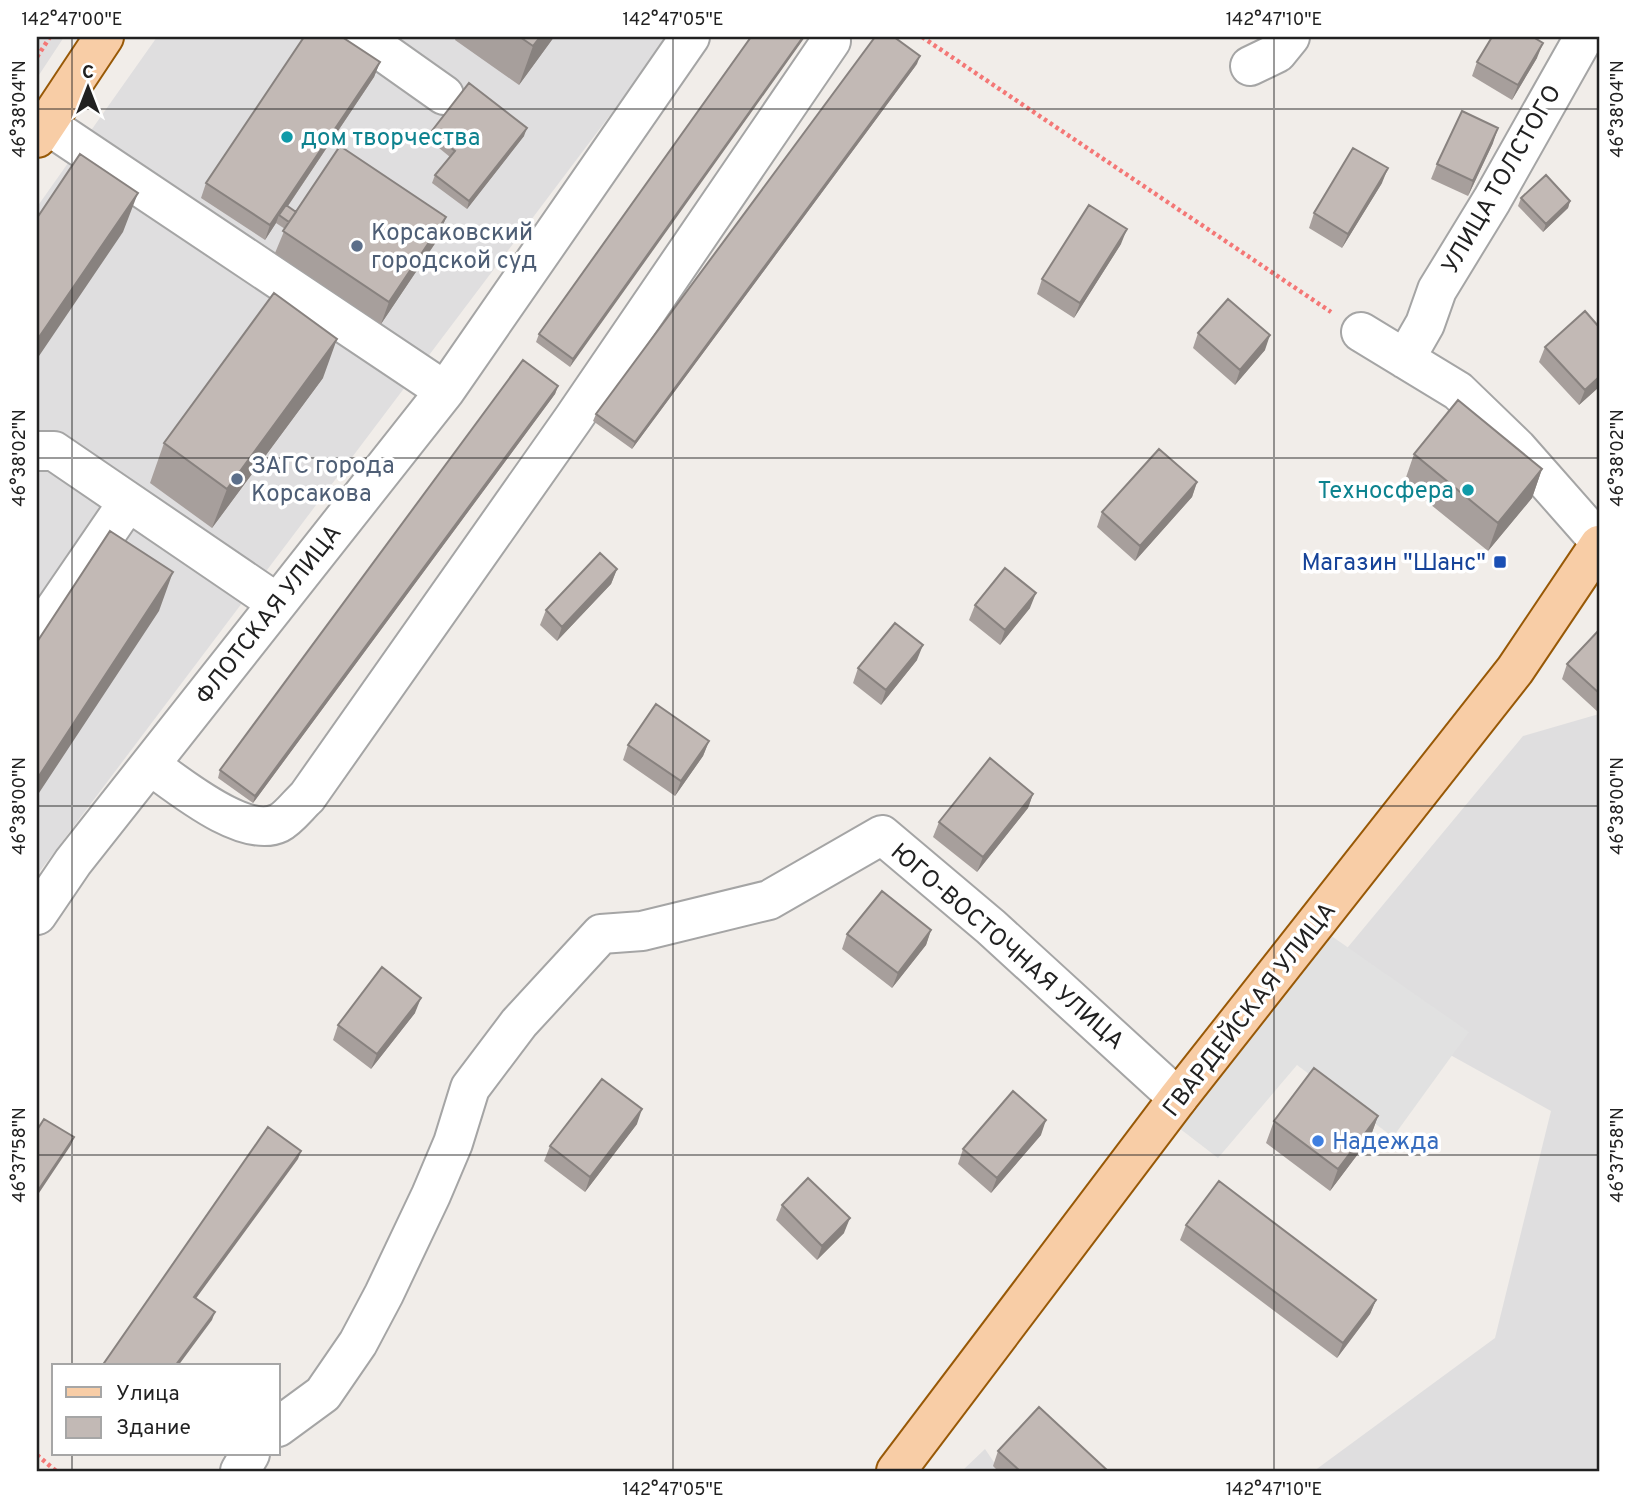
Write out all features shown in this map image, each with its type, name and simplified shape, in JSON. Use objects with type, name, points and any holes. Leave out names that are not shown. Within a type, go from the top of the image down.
[{"type":"main road","points":[[41,131],[104,37]]},
{"type":"main road","name":"ГВАРДЕЙСКАЯ УЛИЦА","points":[[896,1471],[1178,1098],[1515,670],[1599,543]]},
{"type":"street","points":[[362,37],[444,95]]},
{"type":"street","name":"ФЛОТСКАЯ УЛИЦА","points":[[37,915],[73,862],[445,391],[690,37]]},
{"type":"street","points":[[1250,66],[1278,53],[1290,37]]},
{"type":"street","name":"УЛИЦА ТОЛСТОГО","points":[[1405,359],[1425,324],[1437,290],[1492,200],[1584,37]]},
{"type":"street","points":[[150,765],[224,815],[256,825],[279,823],[307,797],[558,440],[831,41]]},
{"type":"street","points":[[41,131],[445,391]]},
{"type":"street","points":[[1361,332],[1458,391],[1517,447],[1599,543]]},
{"type":"street","points":[[42,447],[277,603]]},
{"type":"street","points":[[37,635],[128,502]]},
{"type":"street","name":"ЮГО-ВОСТОЧНАЯ УЛИЦА","points":[[280,1426],[323,1394],[358,1343],[426,1207],[453,1143],[470,1088],[519,1023],[601,934],[653,929],[769,900],[882,835],[991,927],[1178,1098]]},
{"type":"path","points":[[37,57],[50,37]]},
{"type":"path","points":[[922,37],[1361,332]]},
{"type":"path","points":[[37,1455],[56,1471]]},
{"type":"shaded area","points":[[37,37],[64,37],[37,78]]},
{"type":"shaded area","points":[[157,37],[669,37],[37,875],[37,207]]},
{"type":"shaded area","points":[[1599,714],[1599,1471],[1314,1471],[1495,1338],[1551,1111],[1319,982],[1523,736]]},
{"type":"shaded area","points":[[1330,935],[1469,1032],[1393,1137],[1297,1065],[1218,1158],[1179,1128]]},
{"type":"shaded area","points":[[985,1449],[1000,1471],[962,1471]]},
{"type":"building","name":"дом творчества","points":[[304,37],[342,37],[380,62],[270,225],[206,183]]},
{"type":"building","points":[[520,37],[540,37],[533,46]]},
{"type":"building","points":[[751,37],[803,37],[573,359],[539,334]]},
{"type":"building","points":[[875,37],[894,37],[920,56],[635,442],[596,414]]},
{"type":"building","points":[[1492,37],[1533,37],[1543,43],[1518,85],[1477,62]]},
{"type":"building","points":[[469,83],[527,128],[469,201],[435,175],[455,151],[431,132]]},
{"type":"building","points":[[1462,111],[1498,128],[1473,181],[1437,164]]},
{"type":"building","name":"Корсаковский городской суд","points":[[340,146],[446,217],[389,302],[283,231]]},
{"type":"building","points":[[1353,148],[1388,168],[1348,234],[1314,213]]},
{"type":"building","points":[[80,154],[138,193],[37,340],[37,218]]},
{"type":"building","points":[[1546,175],[1570,201],[1546,224],[1521,198]]},
{"type":"building","points":[[286,205],[296,212],[289,222],[279,215]]},
{"type":"building","points":[[1089,205],[1127,229],[1080,303],[1042,279]]},
{"type":"building","points":[[274,293],[337,339],[227,489],[164,443]]},
{"type":"building","points":[[1228,299],[1270,335],[1240,370],[1198,333]]},
{"type":"building","points":[[1585,311],[1599,327],[1599,377],[1585,390],[1545,347]]},
{"type":"building","points":[[523,360],[558,386],[255,796],[220,770]]},
{"type":"building","points":[[1458,400],[1542,469],[1498,523],[1414,454]]},
{"type":"building","points":[[1159,449],[1197,482],[1140,546],[1102,512]]},
{"type":"building","points":[[110,531],[173,572],[37,779],[37,642]]},
{"type":"building","points":[[600,553],[617,569],[562,627],[546,610]]},
{"type":"building","points":[[1005,568],[1036,593],[1005,630],[975,605]]},
{"type":"building","points":[[895,623],[923,645],[886,690],[858,668]]},
{"type":"building","points":[[1599,630],[1599,693],[1567,664]]},
{"type":"building","points":[[656,704],[709,741],[681,781],[628,745]]},
{"type":"building","points":[[990,758],[1033,794],[983,857],[939,822]]},
{"type":"building","points":[[882,891],[931,930],[898,973],[847,934]]},
{"type":"building","points":[[382,967],[421,998],[377,1054],[338,1025]]},
{"type":"building","name":"Надежда","points":[[1314,1068],[1378,1116],[1338,1169],[1274,1121]]},
{"type":"building","points":[[602,1079],[642,1109],[590,1177],[550,1146]]},
{"type":"building","points":[[1013,1091],[1046,1120],[997,1178],[963,1149]]},
{"type":"building","points":[[44,1119],[74,1137],[37,1192],[37,1130]]},
{"type":"building","points":[[268,1127],[301,1151],[194,1297],[215,1312],[176,1364],[103,1364]]},
{"type":"building","points":[[808,1178],[850,1218],[822,1246],[782,1205]]},
{"type":"building","points":[[1219,1181],[1376,1300],[1343,1343],[1186,1225]]},
{"type":"building","points":[[1039,1407],[1108,1471],[1020,1471],[998,1451]]},
{"type":"place","name":"дом творчества","points":[[287,137]]},
{"type":"place","name":"Корсаковский городской суд","points":[[357,246]]},
{"type":"place","name":"ЗАГС города Корсакова","points":[[237,479]]},
{"type":"place","name":"Техносфера","points":[[1468,490]]},
{"type":"place","name":"Магазин \"Шанс\"","points":[[1500,562]]},
{"type":"place","name":"Надежда","points":[[1318,1141]]}]
